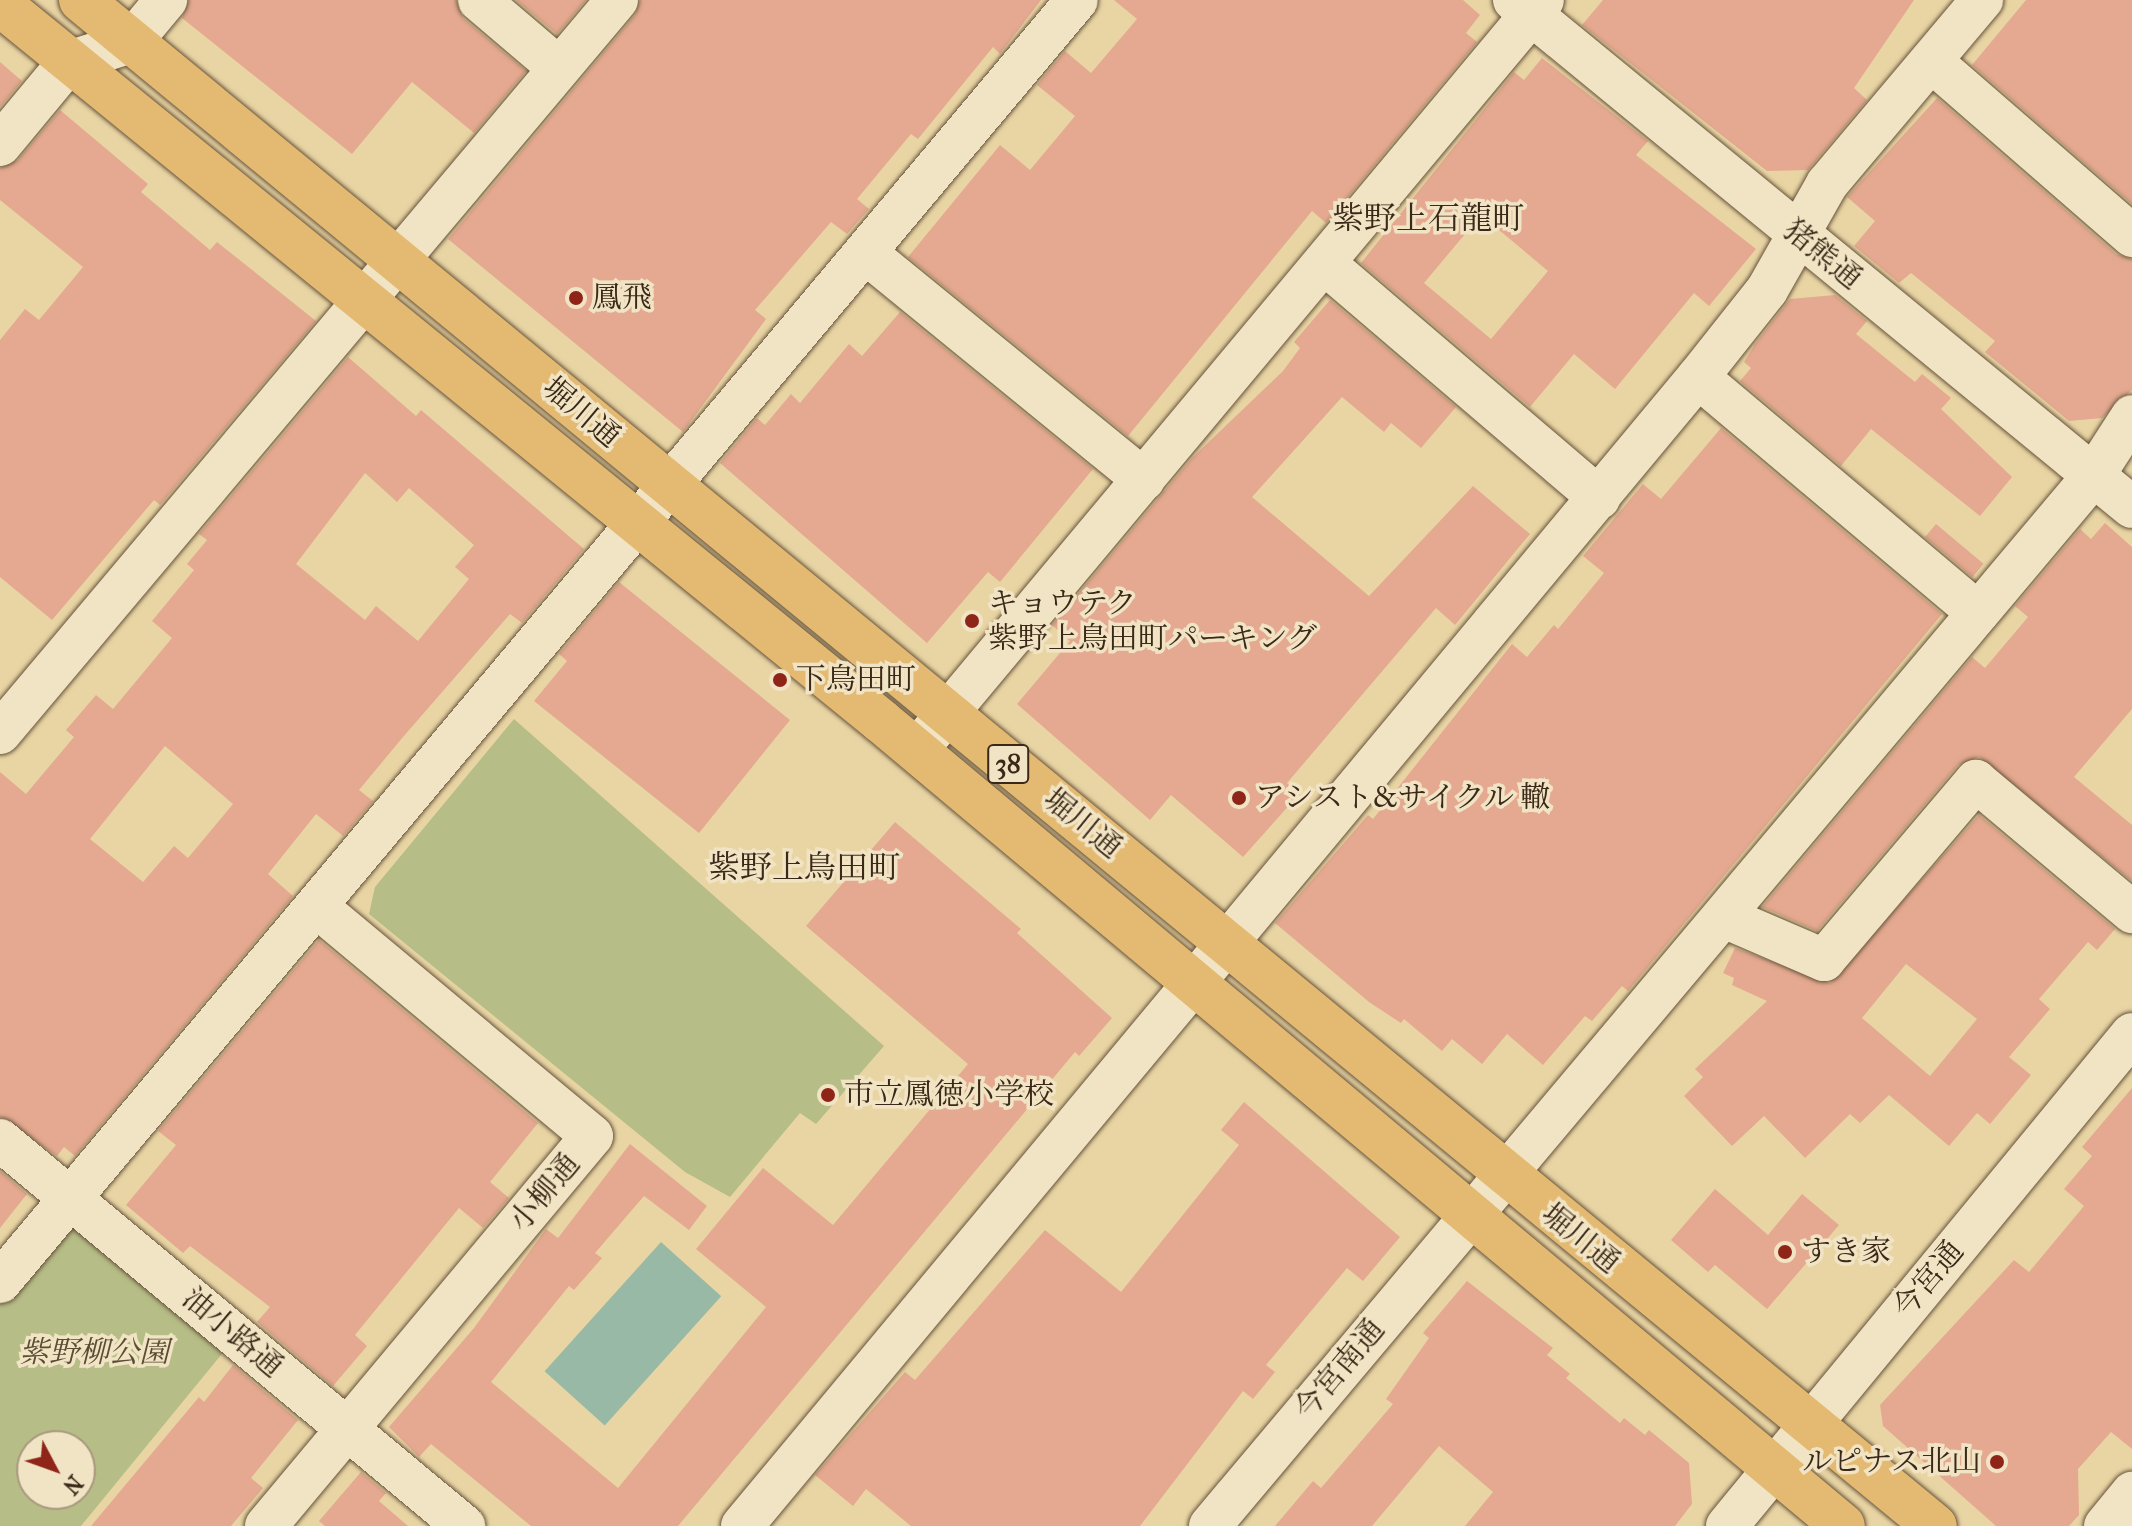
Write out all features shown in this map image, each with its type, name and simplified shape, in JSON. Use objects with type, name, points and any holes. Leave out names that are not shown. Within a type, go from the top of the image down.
[{"type":"main road","name":"堀川通","points":[[81,0],[1230,945],[1503,1176],[1935,1526]]},
{"type":"main road","name":"堀川通","points":[[0,4],[916,751],[1843,1526]]},
{"type":"street","points":[[0,145],[69,62],[131,42],[166,0]]},
{"type":"street","points":[[479,0],[559,68]]},
{"type":"street","points":[[0,733],[617,0]]},
{"type":"street","points":[[0,1282],[637,523],[673,489],[1077,0]]},
{"type":"street","points":[[742,1526],[1230,945],[1698,377],[1767,290],[1827,184],[1982,0]]},
{"type":"street","points":[[916,751],[949,716],[1324,263],[1529,5]]},
{"type":"street","name":"猪熊通","points":[[1529,5],[1798,236],[2132,507]]},
{"type":"street","points":[[1931,61],[2132,236]]},
{"type":"street","points":[[867,254],[1144,480]]},
{"type":"street","points":[[1324,263],[1599,498]]},
{"type":"street","points":[[1698,377],[1978,613]]},
{"type":"street","name":"今宮南通","points":[[1210,1526],[1470,1213],[1724,917],[2094,475],[2132,416]]},
{"type":"street","points":[[1724,917],[1824,960],[1976,781],[2132,912]]},
{"type":"street","name":"小柳通","points":[[266,1526],[592,1136],[316,906]]},
{"type":"street","name":"今宮通","points":[[1727,1526],[2132,1034]]},
{"type":"street","name":"油小路通","points":[[0,1140],[464,1526]]},
{"type":"street","points":[[2105,1526],[2132,1493]]},
{"type":"green space","points":[[514,719],[884,1046],[816,1124],[800,1113],[730,1197],[685,1172],[369,914],[375,887]]},
{"type":"green space","name":"紫野柳公園","points":[[73,1212],[230,1344],[96,1508],[96,1430],[16,1430],[16,1510],[94,1510],[81,1526],[0,1526],[0,1300]]},
{"type":"shaded area","points":[[661,1242],[721,1296],[605,1426],[545,1371]]},
{"type":"building","points":[[189,0],[456,0],[463,18],[526,71],[474,133],[412,82],[352,154],[182,18]]},
{"type":"building","points":[[516,0],[586,0],[557,34]]},
{"type":"building","points":[[640,0],[1041,0],[1000,54],[993,47],[918,139],[911,134],[857,199],[869,209],[847,234],[831,222],[755,310],[766,319],[683,432],[448,239],[635,15]]},
{"type":"building","points":[[1114,0],[1463,0],[1480,15],[1466,33],[1477,42],[1326,223],[1312,211],[1128,436],[908,257],[1000,145],[1030,170],[1075,116],[1037,85],[1065,51],[1091,73],[1137,19]]},
{"type":"building","points":[[1603,0],[1914,0],[1854,88],[1867,100],[1808,170],[1767,171],[1582,25]]},
{"type":"building","points":[[2026,0],[2132,0],[2132,204],[1972,65]]},
{"type":"building","points":[[1542,58],[1648,141],[1636,155],[1756,249],[1709,306],[1694,293],[1615,389],[1574,354],[1530,407],[1361,263],[1514,72],[1524,80]],"holes":[[[1481,215],[1548,271],[1491,339],[1424,283]]]},
{"type":"building","points":[[0,62],[22,81],[0,107]]},
{"type":"building","points":[[1937,98],[2116,254],[2132,259],[2132,390],[2102,418],[2069,421],[1985,352],[1995,341],[1911,273],[1899,283],[1854,246],[1875,221],[1847,197]]},
{"type":"building","points":[[60,110],[148,184],[141,192],[210,250],[217,242],[316,321],[160,505],[154,500],[52,620],[0,577],[0,340],[25,309],[39,320],[83,267],[0,200],[0,168],[18,160]]},
{"type":"building","points":[[1835,295],[1867,321],[1856,334],[1915,382],[1922,374],[1951,398],[1941,409],[2012,477],[1980,516],[1871,429],[1841,466],[1740,381],[1751,368],[1744,362],[1790,299]]},
{"type":"building","points":[[1330,300],[1456,407],[1421,448],[1391,423],[1384,432],[1342,397],[1252,497],[1369,596],[1473,486],[1530,534],[1455,625],[1436,608],[1287,783],[1299,794],[1243,857],[1171,795],[1150,820],[1017,704],[1070,641],[1052,625],[1193,457],[1283,371],[1300,348],[1294,342]]},
{"type":"building","points":[[900,312],[1093,469],[1000,582],[988,572],[927,643],[720,463],[757,418],[765,425],[791,394],[800,403],[849,344],[862,356]]},
{"type":"building","points":[[348,357],[416,416],[421,410],[584,549],[522,623],[510,614],[403,737],[359,790],[373,801],[343,836],[316,814],[268,874],[293,896],[75,1156],[64,1147],[57,1156],[0,1117],[0,772],[26,794],[74,737],[66,730],[96,695],[113,709],[172,638],[152,621],[194,570],[187,564],[207,540],[199,534]],"holes":[[[365,473],[397,502],[409,488],[474,545],[455,567],[469,579],[418,641],[376,606],[365,620],[296,564]],[[165,746],[233,804],[188,858],[174,846],[143,882],[90,839]]]},
{"type":"building","points":[[1721,428],[1942,614],[1628,991],[1622,986],[1592,1021],[1585,1016],[1543,1065],[1507,1034],[1482,1064],[1452,1039],[1442,1051],[1404,1019],[1401,1023],[1369,1002],[1275,923],[1368,815],[1373,819],[1512,644],[1527,657],[1554,625],[1558,629],[1604,573],[1583,556],[1643,484],[1661,499]]},
{"type":"building","points":[[2105,523],[2132,547],[2132,709],[2074,777],[2132,825],[2132,881],[1979,757],[1958,765],[1817,931],[1762,907],[1972,657],[1985,668],[2028,617],[2015,606],[2080,529],[2091,539]]},
{"type":"building","points":[[1936,524],[1983,564],[1973,577],[1925,537]]},
{"type":"building","points":[[619,582],[790,720],[699,833],[534,701],[567,661],[559,654]]},
{"type":"building","points":[[1979,815],[2115,929],[2097,950],[2088,942],[2039,999],[2050,1009],[2009,1057],[2031,1075],[1990,1124],[1977,1113],[1949,1146],[1889,1095],[1860,1123],[1850,1114],[1805,1158],[1764,1116],[1732,1146],[1684,1096],[1703,1077],[1695,1069],[1767,1001],[1732,985],[1734,978],[1723,973],[1735,948],[1830,983]],"holes":[[[1906,964],[1977,1019],[1930,1076],[1862,1018]]]},
{"type":"building","points":[[895,822],[1021,929],[1017,933],[1112,1018],[1079,1056],[1075,1052],[678,1526],[531,1526],[431,1444],[419,1457],[389,1427],[474,1328],[546,1229],[558,1238],[630,1144],[707,1206],[689,1230],[644,1196],[595,1253],[602,1258],[574,1290],[569,1286],[491,1382],[618,1488],[766,1307],[696,1249],[763,1168],[833,1225],[968,1064],[806,926]]},
{"type":"building","points":[[319,940],[538,1123],[490,1182],[509,1198],[483,1228],[459,1208],[355,1335],[367,1346],[333,1386],[257,1322],[270,1307],[190,1246],[183,1253],[126,1205],[176,1145],[158,1131]]},
{"type":"building","points":[[2132,1088],[2132,1449],[2111,1432],[2078,1469],[2079,1515],[2069,1526],[1996,1526],[1883,1426],[1880,1405],[2014,1260],[2029,1272],[2084,1206],[2064,1189],[2092,1156],[2082,1147]]},
{"type":"building","points":[[1244,1102],[1400,1237],[1363,1281],[1347,1268],[1266,1365],[1275,1372],[1253,1399],[1243,1391],[1140,1526],[911,1526],[866,1489],[853,1506],[815,1475],[905,1372],[915,1380],[1045,1230],[1121,1292],[1239,1145],[1221,1130]]},
{"type":"building","points":[[0,1171],[27,1194],[0,1228]]},
{"type":"building","points":[[1715,1189],[1768,1235],[1802,1194],[1839,1225],[1767,1309],[1715,1265],[1708,1272],[1671,1240]]},
{"type":"building","points":[[1467,1281],[1553,1348],[1547,1355],[1570,1374],[1566,1378],[1620,1423],[1624,1418],[1645,1435],[1649,1430],[1689,1463],[1692,1504],[1675,1526],[1465,1526],[1493,1492],[1439,1446],[1372,1526],[1275,1526],[1313,1481],[1321,1488],[1393,1404],[1386,1399],[1429,1338],[1423,1333]]},
{"type":"building","points":[[233,1365],[298,1420],[251,1478],[263,1488],[231,1526],[91,1526],[199,1397],[204,1402]]},
{"type":"building","points":[[361,1472],[386,1493],[379,1501],[408,1526],[325,1526],[319,1521]]},
{"type":"place","name":"鳳飛","points":[[576,298]]},
{"type":"place","name":"キョウテク 紫野上鳥田町パーキング","points":[[972,621]]},
{"type":"place","name":"下鳥田町","points":[[780,680]]},
{"type":"place","name":"アシスト&サイクル 轍","points":[[1239,798]]},
{"type":"place","name":"市立鳳徳小学校","points":[[828,1095]]},
{"type":"place","name":"すき家","points":[[1785,1252]]},
{"type":"place","name":"ルピナス北山","points":[[1997,1462]]},
{"type":"district","name":"紫野上石龍町","points":[[1428,219]]},
{"type":"district","name":"紫野上鳥田町","points":[[804,868]]}]
